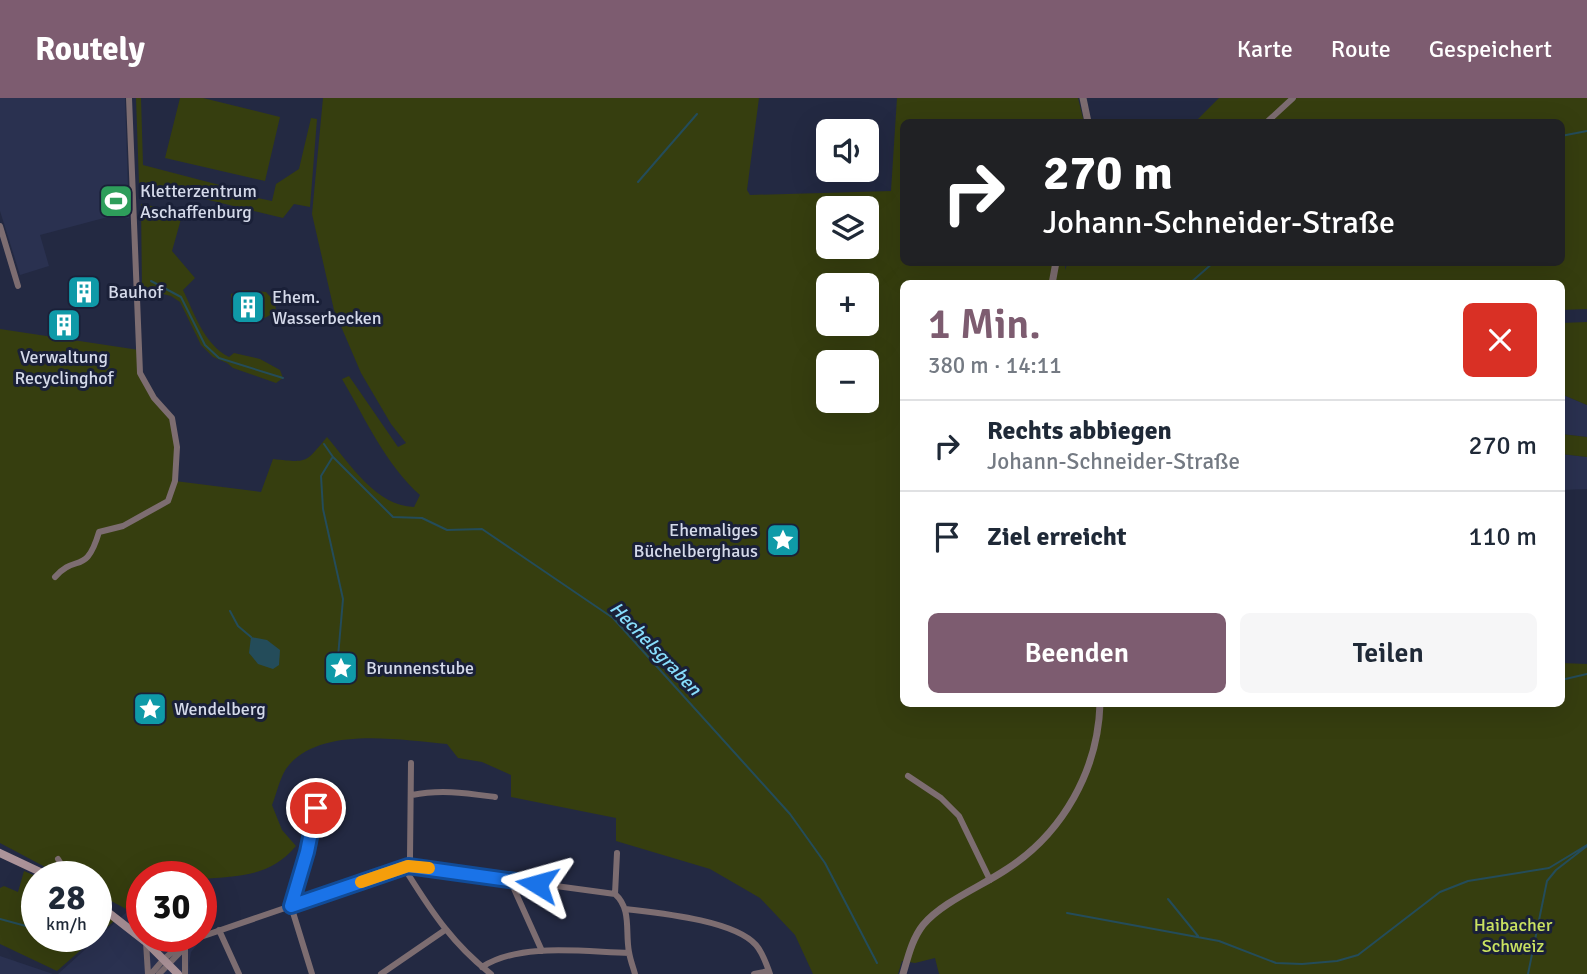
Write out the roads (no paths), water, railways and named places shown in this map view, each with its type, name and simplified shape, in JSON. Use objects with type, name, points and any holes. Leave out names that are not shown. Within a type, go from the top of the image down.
[{"type":"main road","points":[[0,853],[21,863]]},
{"type":"main road","points":[[112,915],[126,926]]},
{"type":"main road","points":[[156,952],[178,974]]},
{"type":"street","points":[[55,577],[88,559],[99,532],[123,526],[168,501],[175,481],[177,447],[172,418],[154,398],[140,373],[129,98]]},
{"type":"street","points":[[1083,98],[1087,119]]},
{"type":"street","points":[[1270,119],[1293,98]]},
{"type":"street","points":[[0,226],[18,286]]},
{"type":"street","points":[[903,974],[908,953],[922,926],[933,916],[1009,868],[1041,842],[1070,805],[1080,786],[1094,745],[1100,707]]},
{"type":"street","points":[[411,763],[408,874],[445,930],[465,954],[491,974]]},
{"type":"street","points":[[908,776],[941,798],[959,816],[990,880]]},
{"type":"street","points":[[412,794],[432,790],[495,797]]},
{"type":"street","points":[[312,974],[291,906],[307,852],[316,808]]},
{"type":"street","points":[[615,894],[617,853]]},
{"type":"street","points":[[239,974],[219,930],[408,866],[615,894],[626,909],[629,953],[635,974]]},
{"type":"street","points":[[510,880],[542,951]]},
{"type":"street","points":[[626,909],[686,916],[749,938],[763,955],[769,972],[754,974]]},
{"type":"street","points":[[382,974],[445,930]]},
{"type":"street","points":[[482,967],[494,960],[542,951],[629,953]]},
{"type":"street","points":[[147,952],[149,974],[177,952]]},
{"type":"street","points":[[184,952],[184,974]]},
{"type":"street","points":[[159,974],[166,962]]},
{"type":"waterway","points":[[638,182],[697,114]]},
{"type":"waterway","points":[[1565,135],[1587,131]]},
{"type":"waterway","points":[[1194,280],[1209,266]]},
{"type":"waterway","points":[[151,281],[181,297],[205,345],[219,358],[283,378]]},
{"type":"waterway","name":"Hechelsgraben","points":[[324,444],[333,457],[393,517],[422,518],[447,530],[482,529],[613,618],[790,814],[825,863],[877,963]]},
{"type":"waterway","points":[[332,458],[321,476],[323,509],[343,599],[338,657],[341,667]]},
{"type":"waterway","points":[[230,611],[238,626],[251,637]]},
{"type":"waterway","points":[[1565,679],[1587,674]]},
{"type":"waterway","points":[[1067,913],[1219,941],[1276,963],[1337,961],[1358,955],[1440,892],[1468,881],[1549,868],[1587,845]]},
{"type":"waterway","points":[[1528,974],[1547,881],[1556,870],[1587,846]]},
{"type":"waterway","points":[[1168,899],[1198,936]]},
{"type":"waterway","points":[[0,919],[21,925]]},
{"type":"place","name":"Kletterzentrum Aschaffenburg","points":[[116,201]]},
{"type":"place","name":"Bauhof","points":[[84,292]]},
{"type":"place","name":"Ehem. Wasserbecken","points":[[248,307]]},
{"type":"place","name":"Verwaltung Recyclinghof","points":[[64,325]]},
{"type":"place","name":"Ehemaliges Büchelberghaus","points":[[783,540]]},
{"type":"place","name":"Brunnenstube","points":[[341,668]]},
{"type":"place","name":"Wendelberg","points":[[150,709]]},
{"type":"park label","name":"Haibacher Schweiz","points":[[1513,935]]}]
